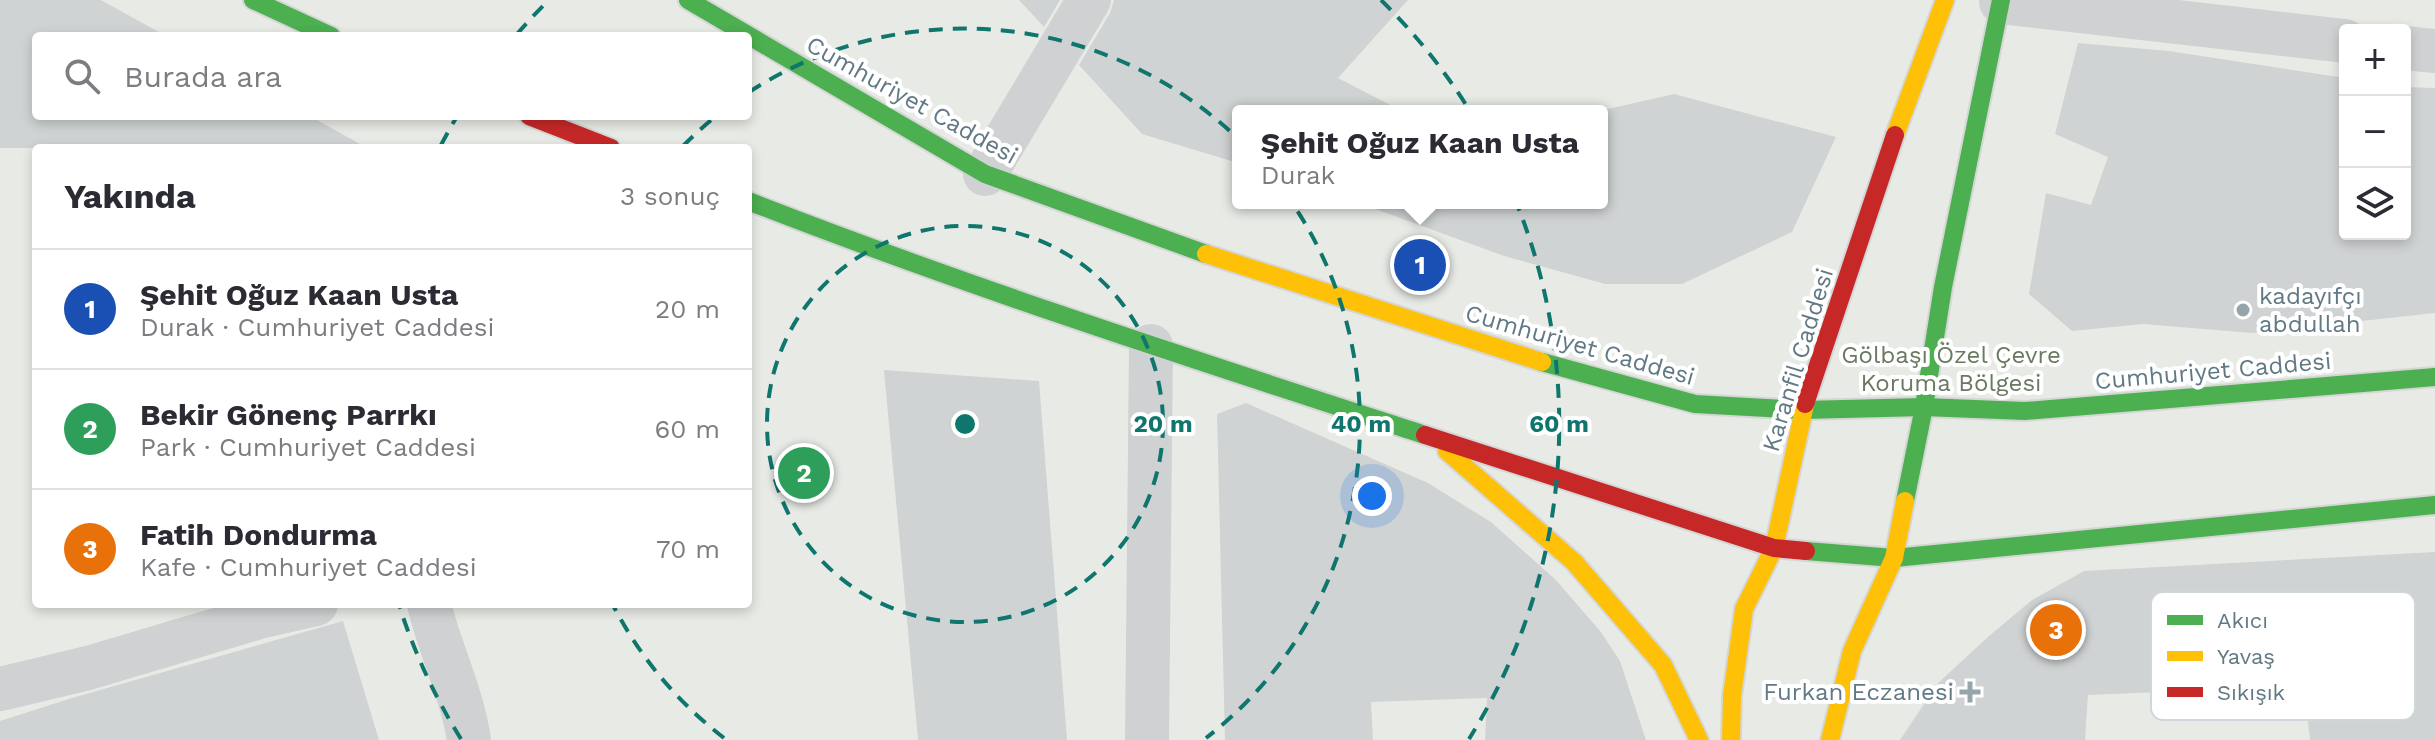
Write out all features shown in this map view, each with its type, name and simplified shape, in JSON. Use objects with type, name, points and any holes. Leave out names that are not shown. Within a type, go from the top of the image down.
[{"type":"main road","points":[[253,0],[322,32]]},
{"type":"main road","name":"Karanfil Caddesi","points":[[1731,740],[1732,696],[1744,609],[1774,548],[1803,410],[1893,140],[1945,0]]},
{"type":"main road","name":"Cumhuriyet Caddesi","points":[[694,1],[746,32]]},
{"type":"main road","points":[[1830,740],[1852,651],[1894,558],[1924,407],[1943,287],[2001,1]]},
{"type":"main road","name":"Cumhuriyet Caddesi","points":[[752,35],[985,174],[1201,252],[1470,340],[1695,404],[1803,410],[1924,407],[2025,411],[2435,377]]},
{"type":"main road","points":[[539,120],[601,144]]},
{"type":"main road","points":[[752,203],[866,247],[1151,346],[1774,548],[1894,558],[2435,505]]},
{"type":"main road","points":[[1433,439],[1574,562],[1663,665],[1699,740]]},
{"type":"street","points":[[985,174],[1089,0]]},
{"type":"street","points":[[2001,1],[2339,40]]},
{"type":"street","points":[[2411,49],[2435,51]]},
{"type":"street","points":[[1147,740],[1151,346]]},
{"type":"street","points":[[0,689],[88,668],[298,608]]},
{"type":"street","points":[[430,608],[465,716],[469,740]]},
{"type":"green space","name":"Gölbaşı Özel Çevre Koruma Bölgesi","points":[[0,0],[2435,0],[2435,740],[0,740]]},
{"type":"building","points":[[0,0],[101,0],[159,32],[32,32],[32,120],[317,120],[360,144],[32,144],[32,148],[0,148]]},
{"type":"building","points":[[1019,0],[1060,0],[1044,27]]},
{"type":"building","points":[[1114,0],[1408,0],[1338,78],[1390,105],[1232,105],[1232,161],[1142,134],[1079,65],[1110,13]]},
{"type":"building","points":[[2078,43],[2169,51],[2339,77],[2339,240],[2411,240],[2411,87],[2435,88],[2435,313],[2252,333],[2143,324],[2072,331],[2029,294],[2046,193],[2091,205],[2108,157],[2055,134]]},
{"type":"building","points":[[1674,94],[1836,137],[1792,232],[1682,284],[1605,284],[1504,256],[1375,209],[1608,209],[1608,109]]},
{"type":"building","points":[[884,370],[1039,381],[1067,740],[918,740]]},
{"type":"building","points":[[1246,403],[1428,483],[1491,522],[1556,580],[1601,632],[1620,661],[1646,740],[1485,740],[1487,698],[1371,702],[1373,740],[1225,740],[1217,414]]},
{"type":"building","points":[[2435,552],[2435,740],[2310,740],[2308,720],[2415,720],[2415,592],[2151,592],[2151,692],[2088,695],[2085,740],[1900,740],[1938,683],[1989,636],[2032,600],[2084,571]]},
{"type":"building","points":[[343,621],[379,740],[0,740],[0,721]]},
{"type":"traffic: fast","points":[[253,0],[322,32]]},
{"type":"traffic: fast","points":[[688,0],[743,32]]},
{"type":"traffic: fast","points":[[1905,501],[1943,287],[2001,0]]},
{"type":"traffic: fast","points":[[752,37],[985,174],[1206,254]]},
{"type":"traffic: fast","points":[[752,203],[1000,294],[1425,435]]},
{"type":"traffic: fast","points":[[1542,362],[1695,404],[1803,410],[1924,407],[2025,411],[2435,377]]},
{"type":"traffic: fast","points":[[1806,551],[1894,558],[2435,505]]},
{"type":"traffic: slow","points":[[1895,135],[1945,0]]},
{"type":"traffic: slow","points":[[1206,254],[1542,362]]},
{"type":"traffic: slow","points":[[1731,740],[1732,696],[1744,609],[1774,548],[1805,404]]},
{"type":"traffic: slow","points":[[1447,451],[1574,562],[1663,665],[1699,740]]},
{"type":"traffic: slow","points":[[1830,740],[1852,651],[1894,558],[1905,501]]},
{"type":"traffic: jam","points":[[539,120],[601,144]]},
{"type":"traffic: jam","points":[[1805,404],[1895,135]]},
{"type":"traffic: jam","points":[[1425,435],[1774,548],[1806,551]]},
{"type":"place","name":"Şehit Oğuz Kaan Usta","points":[[1420,265]]},
{"type":"place","name":"kadayıfçı abdullah","points":[[2243,310]]},
{"type":"place","name":"Bekir Gönenç Parrkı","points":[[804,473]]},
{"type":"place","name":"Fatih Dondurma","points":[[2056,630]]},
{"type":"place","name":"Furkan Eczanesi","points":[[1970,692]]}]
